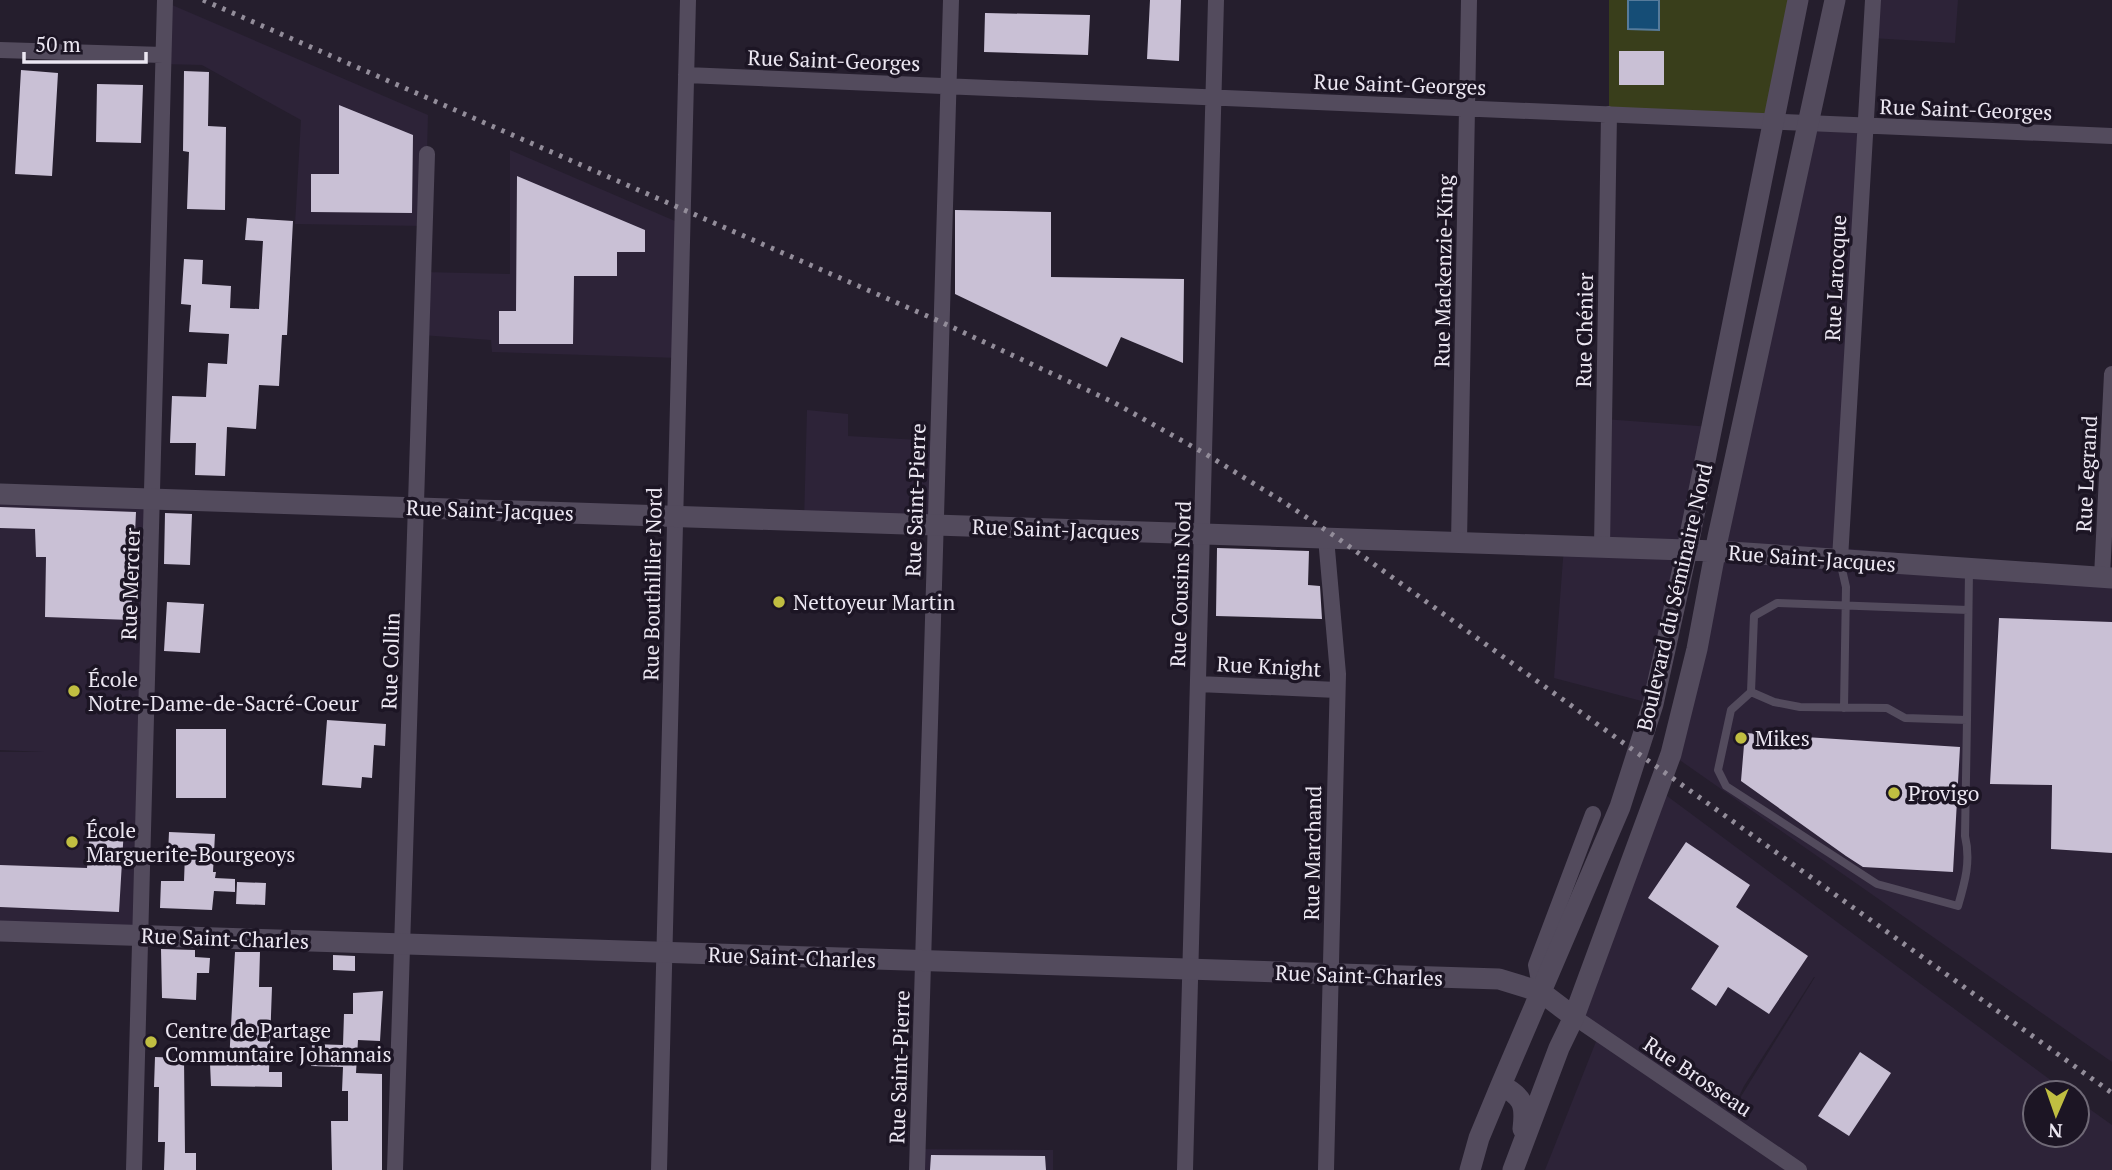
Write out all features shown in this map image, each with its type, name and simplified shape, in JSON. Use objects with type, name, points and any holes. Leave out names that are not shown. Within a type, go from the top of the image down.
[{"type":"street","name":"Rue Mercier","points":[[134,1170],[165,0]]},
{"type":"street","name":"Rue Bouthillier Nord","points":[[659,1170],[688,0]]},
{"type":"street","name":"Rue Saint-Pierre","points":[[917,1170],[951,0]]},
{"type":"street","name":"Rue Cousins Nord","points":[[1185,1170],[1216,0]]},
{"type":"street","name":"Rue Mackenzie-King","points":[[1459,542],[1469,0]]},
{"type":"street","name":"Boulevard du Séminaire Nord","points":[[1470,1170],[1479,1138],[1620,807],[1654,704],[1798,0]]},
{"type":"street","name":"Boulevard du Séminaire Nord","points":[[1515,1162],[1559,1048],[1574,1017],[1671,754],[1697,649],[1835,0]]},
{"type":"street","name":"Rue Larocque","points":[[1840,559],[1873,0]]},
{"type":"street","points":[[0,50],[163,55]]},
{"type":"street","name":"Rue Saint-Georges","points":[[686,75],[2112,136]]},
{"type":"street","name":"Rue Chénier","points":[[1602,547],[1609,114]]},
{"type":"street","name":"Rue Collin","points":[[395,1170],[427,154]]},
{"type":"street","name":"Rue Legrand","points":[[2107,578],[2112,373]]},
{"type":"street","name":"Rue Saint-Jacques","points":[[0,494],[1716,551],[2107,578]]},
{"type":"street","name":"Rue Marchand","points":[[1325,1170],[1337,690],[1326,538]]},
{"type":"street","name":"Rue Knight","points":[[1198,684],[1337,690]]},
{"type":"street","points":[[1541,992],[1535,965],[1593,814]]},
{"type":"street","name":"Rue Saint-Charles","points":[[0,931],[1499,979],[1541,992],[1574,1017]]},
{"type":"street","name":"Rue Brosseau","points":[[1574,1017],[1798,1170]]},
{"type":"street","points":[[1501,1085],[1515,1093],[1524,1105],[1524,1125],[1515,1162]]},
{"type":"lane","points":[[1840,559],[1846,587],[1844,708]]},
{"type":"lane","points":[[1968,610],[1777,603],[1754,616],[1751,692],[1731,710],[1718,770],[1726,786],[1877,884],[1958,906],[1967,875],[1968,849],[1965,836],[1969,568]]},
{"type":"lane","points":[[1751,692],[1774,702],[1800,707],[1887,708],[1905,718],[1967,720]]},
{"type":"shaded area","points":[[1873,0],[1958,0],[1955,43],[1871,38]]},
{"type":"shaded area","points":[[165,2],[428,115],[425,226],[295,224],[301,120],[202,65],[163,64]]},
{"type":"shaded area","points":[[1809,123],[1865,125],[1841,548],[2112,572],[2112,1062],[1671,754]]},
{"type":"shaded area","points":[[510,150],[682,224],[679,358],[492,352],[491,340],[421,335],[423,272],[510,274]]},
{"type":"shaded area","points":[[807,410],[848,414],[848,436],[938,441],[936,525],[804,521]]},
{"type":"shaded area","points":[[1604,419],[1712,427],[1653,704],[1554,678],[1564,546],[1601,547]]},
{"type":"shaded area","points":[[0,494],[153,499],[140,936],[0,931],[0,752],[44,752],[0,750]]},
{"type":"shaded area","points":[[1659,790],[2049,1079],[2021,1079],[2021,1149],[2091,1149],[2091,1110],[2112,1125],[2112,1170],[1545,1170],[1599,1034],[1574,1017]],"holes":[[[1815,977],[1732,1111],[1744,1086]]]},
{"type":"shaded area","points":[[917,1149],[1053,1150],[1053,1170],[917,1170]]},
{"type":"green space","points":[[1609,0],[1798,0],[1771,121],[1609,114]]},
{"type":"water","points":[[1628,0],[1659,0],[1659,30],[1628,29]]},
{"type":"building","points":[[1150,0],[1181,0],[1179,61],[1147,59]]},
{"type":"building","points":[[985,13],[1090,15],[1088,55],[984,52]]},
{"type":"building","points":[[1619,51],[1664,51],[1664,85],[1619,85]]},
{"type":"building","points":[[21,70],[58,73],[52,176],[15,174]]},
{"type":"building","points":[[184,71],[209,72],[208,126],[226,127],[225,210],[187,209],[189,152],[183,151]]},
{"type":"building","points":[[97,84],[143,85],[141,143],[96,142]]},
{"type":"building","points":[[339,105],[413,135],[412,213],[311,212],[311,174],[339,174]]},
{"type":"building","points":[[517,176],[645,230],[645,252],[617,252],[617,276],[574,276],[573,344],[499,344],[499,311],[516,311]]},
{"type":"building","points":[[955,210],[1051,212],[1051,277],[1184,279],[1183,363],[1121,337],[1107,367],[955,294]]},
{"type":"building","points":[[247,218],[293,221],[287,335],[282,335],[279,386],[259,385],[256,429],[227,427],[225,476],[195,475],[196,443],[170,443],[172,396],[206,397],[208,363],[227,364],[229,334],[189,332],[191,305],[181,304],[184,259],[203,260],[202,284],[231,286],[230,308],[259,309],[263,241],[245,240]]},
{"type":"building","points":[[0,507],[136,512],[131,620],[45,617],[46,557],[36,557],[35,529],[0,528]]},
{"type":"building","points":[[165,513],[192,514],[190,565],[164,564]]},
{"type":"building","points":[[1217,548],[1309,551],[1308,585],[1320,586],[1322,619],[1216,616]]},
{"type":"building","points":[[167,602],[204,604],[200,653],[164,651]]},
{"type":"building","points":[[1999,618],[2112,622],[2112,853],[2051,849],[2052,785],[1990,784]]},
{"type":"building","points":[[327,720],[386,724],[385,746],[374,745],[372,778],[362,777],[361,788],[322,785]]},
{"type":"building","points":[[176,729],[226,729],[226,798],[176,798]]},
{"type":"building","points":[[1745,733],[1960,747],[1953,872],[1863,867],[1846,856],[1741,781]]},
{"type":"building","points":[[90,828],[124,828],[119,912],[0,907],[0,865],[87,868]]},
{"type":"building","points":[[169,832],[215,834],[215,878],[235,879],[235,892],[214,891],[212,910],[160,908],[161,881],[184,881],[185,854],[168,854]]},
{"type":"building","points":[[1686,842],[1750,885],[1736,907],[1808,956],[1769,1014],[1728,987],[1716,1006],[1691,989],[1719,946],[1648,898]]},
{"type":"building","points":[[237,882],[266,883],[265,905],[236,904]]},
{"type":"building","points":[[161,949],[195,950],[195,957],[210,958],[209,973],[197,973],[196,1000],[162,998]]},
{"type":"building","points":[[235,952],[260,952],[259,987],[272,987],[269,1072],[282,1072],[282,1087],[211,1086],[210,1063],[229,1063]]},
{"type":"building","points":[[333,955],[355,956],[355,971],[333,970]]},
{"type":"building","points":[[383,991],[380,1041],[358,1040],[356,1073],[382,1074],[382,1170],[332,1170],[331,1121],[348,1121],[348,1091],[342,1091],[343,1067],[311,1066],[312,1044],[343,1045],[344,1014],[353,1014],[353,993]]},
{"type":"building","points":[[1860,1052],[1891,1073],[1849,1136],[1818,1116]]},
{"type":"building","points":[[155,1057],[184,1058],[185,1153],[196,1153],[196,1170],[164,1170],[165,1142],[158,1142],[159,1087],[154,1087]]},
{"type":"building","points":[[931,1155],[1045,1156],[1046,1170],[930,1170]]},
{"type":"railway","points":[[203,0],[941,322],[1113,402],[1204,453],[1336,537],[2112,1093]]},
{"type":"place","name":"Nettoyeur Martin","points":[[779,602]]},
{"type":"place","name":"École Notre-Dame-de-Sacré-Coeur","points":[[74,691]]},
{"type":"place","name":"Mikes","points":[[1741,738]]},
{"type":"place","name":"Provigo","points":[[1894,793]]},
{"type":"place","name":"École Marguerite-Bourgeoys","points":[[72,842]]},
{"type":"place","name":"Centre de Partage Communtaire Johannais","points":[[151,1042]]}]
